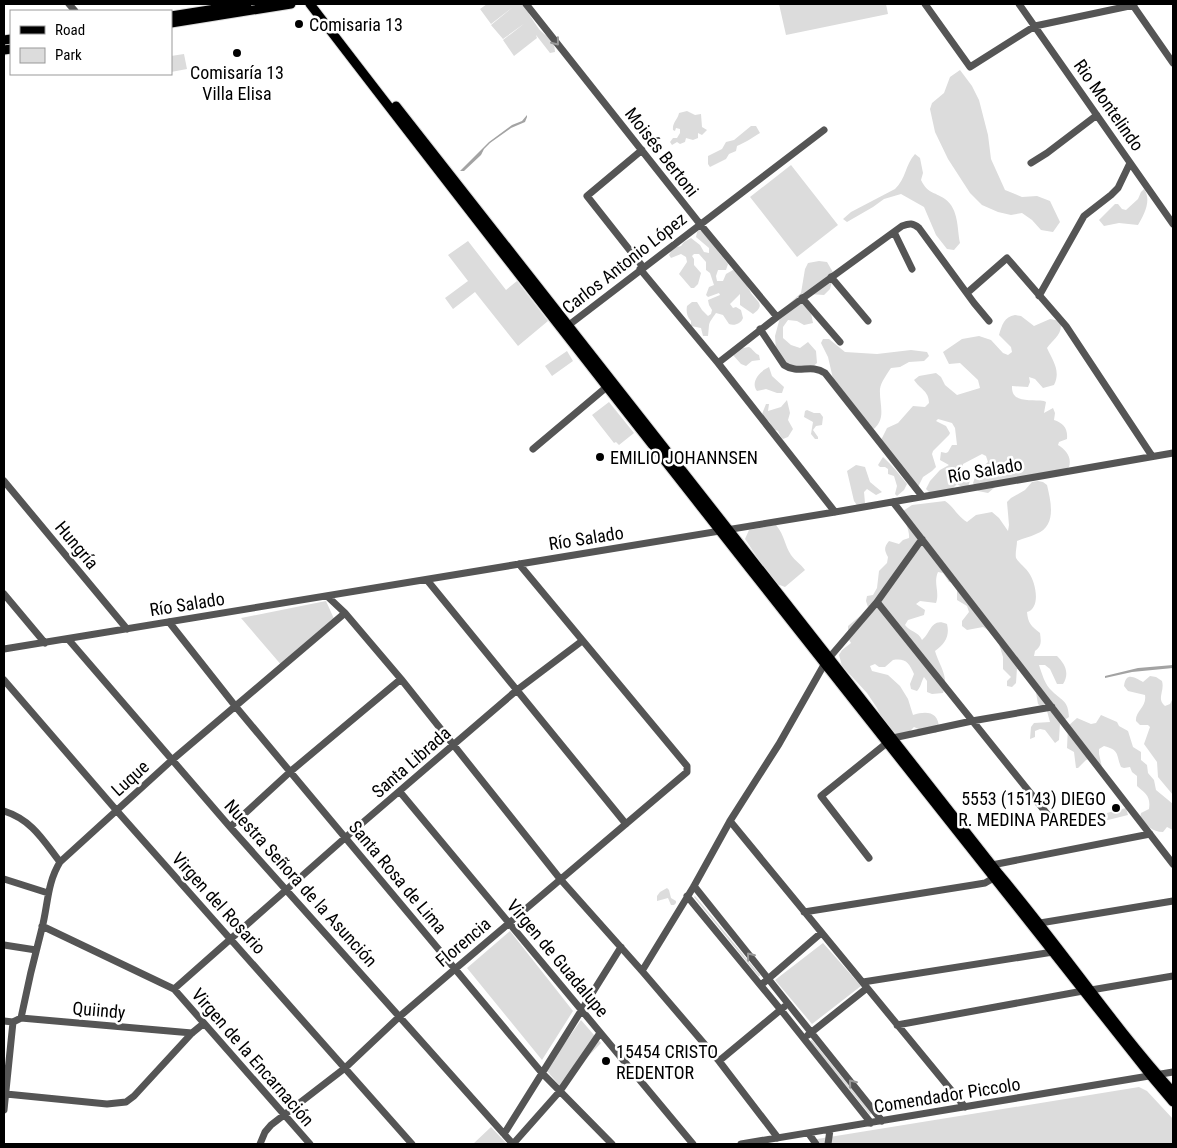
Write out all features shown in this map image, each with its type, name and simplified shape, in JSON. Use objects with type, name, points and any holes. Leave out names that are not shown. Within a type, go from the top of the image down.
[{"type":"main road","points":[[172,16],[247,4]]},
{"type":"main road","points":[[172,23],[227,8],[291,4]]},
{"type":"main road","points":[[310,4],[508,254]]},
{"type":"main road","points":[[315,4],[610,385],[891,741],[1053,952],[1087,990]]},
{"type":"main road","points":[[891,741],[992,865],[996,876],[1040,923],[1087,990],[1173,1102]]},
{"type":"main road","points":[[1154,1076],[1173,1092]]},
{"type":"street","name":"Moisés Bertoni","points":[[526,4],[700,224],[777,317]]},
{"type":"street","points":[[925,4],[970,67],[1035,26],[1133,5],[1173,63]]},
{"type":"street","name":"Rio Montelindo","points":[[1019,4],[1173,224]]},
{"type":"street","points":[[1031,163],[1097,115]]},
{"type":"street","name":"Carlos Antonio López","points":[[565,327],[824,130]]},
{"type":"street","points":[[642,150],[587,196],[835,512]]},
{"type":"street","points":[[1039,296],[1084,216],[1118,188],[1130,163]]},
{"type":"street","points":[[1164,211],[1173,210]]},
{"type":"street","points":[[718,364],[760,329],[902,226],[914,224],[919,228],[989,321]]},
{"type":"street","points":[[894,232],[912,269]]},
{"type":"street","points":[[967,293],[1007,258],[1066,326],[1152,456]]},
{"type":"street","points":[[831,277],[868,321]]},
{"type":"street","points":[[802,298],[840,342]]},
{"type":"street","points":[[760,329],[784,365],[789,369],[818,369],[825,374],[922,496]]},
{"type":"street","points":[[533,449],[610,385]]},
{"type":"street","name":"Río Salado","points":[[4,649],[835,512],[1173,452]]},
{"type":"street","name":"Hungría","points":[[4,481],[127,629]]},
{"type":"street","points":[[893,502],[1173,864]]},
{"type":"street","points":[[642,971],[827,660],[878,602],[922,539]]},
{"type":"street","points":[[519,564],[582,641]]},
{"type":"street","points":[[427,580],[626,824]]},
{"type":"street","points":[[4,594],[45,642]]},
{"type":"street","points":[[328,596],[345,613],[401,679],[561,880],[719,1061],[778,1138]]},
{"type":"street","points":[[878,602],[1048,815]]},
{"type":"street","name":"Luque","points":[[21,1018],[48,893],[54,873],[60,862],[172,760],[345,613]]},
{"type":"street","name":"Santa Rosa de Lima","points":[[169,622],[236,707],[542,1073],[612,1144]]},
{"type":"street","name":"Nuestra Señora de la Asunción","points":[[68,639],[230,827],[513,1144]]},
{"type":"street","name":"Santa Librada","points":[[174,989],[346,837],[517,690],[582,641]]},
{"type":"street","name":"Florencia","points":[[260,1144],[265,1132],[284,1115],[345,1068],[399,1017],[688,772],[688,766],[582,641]]},
{"type":"street","points":[[230,827],[291,771],[401,679]]},
{"type":"street","name":"Virgen del Rosario","points":[[4,680],[116,811],[412,1144]]},
{"type":"street","points":[[869,858],[821,796],[891,741],[972,721],[1052,707]]},
{"type":"street","name":"Virgen de Guadalupe","points":[[400,792],[693,1144]]},
{"type":"street","points":[[4,811],[24,820],[33,827],[60,862]]},
{"type":"street","points":[[730,821],[965,1107]]},
{"type":"street","points":[[992,865],[1150,834]]},
{"type":"street","points":[[804,912],[972,886],[985,883],[996,876]]},
{"type":"street","points":[[4,879],[48,893]]},
{"type":"street","points":[[694,886],[882,1121]]},
{"type":"street","points":[[688,896],[871,1122]]},
{"type":"street","points":[[1040,923],[1173,901]]},
{"type":"street","points":[[42,926],[174,989]]},
{"type":"street","points":[[760,985],[821,933]]},
{"type":"street","points":[[4,945],[36,950]]},
{"type":"street","points":[[504,1134],[621,947]]},
{"type":"street","points":[[804,1039],[865,985],[1053,952]]},
{"type":"street","points":[[897,1024],[1173,976]]},
{"type":"street","name":"Virgen de la Encarnación","points":[[174,989],[310,1144]]},
{"type":"street","points":[[719,1061],[789,1004]]},
{"type":"street","points":[[4,1021],[13,1022],[21,1018]]},
{"type":"street","name":"Quiindy","points":[[21,1018],[192,1033]]},
{"type":"street","points":[[4,1110],[13,1022]]},
{"type":"street","points":[[6,1094],[108,1104],[126,1102],[134,1096],[192,1033],[203,1024]]},
{"type":"street","points":[[513,1144],[560,1091],[600,1033]]},
{"type":"street","name":"Comendador Piccolo","points":[[741,1144],[1173,1072]]},
{"type":"street","points":[[828,1144],[830,1130]]},
{"type":"street","points":[[809,1134],[816,1144]]},
{"type":"green space","points":[[487,4],[523,4],[539,29],[552,41],[555,52],[550,53],[536,35],[537,38],[514,56],[503,40],[525,23],[503,39],[491,25],[513,7],[491,24],[480,9]]},
{"type":"green space","points":[[779,4],[886,4],[888,14],[786,35]]},
{"type":"green space","points":[[184,54],[187,69],[172,72],[172,56]]},
{"type":"green space","points":[[960,70],[972,86],[979,100],[988,135],[991,159],[1005,190],[1022,197],[1037,196],[1050,201],[1060,222],[1053,232],[1041,230],[1022,213],[1011,215],[982,205],[970,193],[948,159],[935,132],[930,109],[932,103],[944,93],[950,77]]},
{"type":"green space","points":[[687,111],[695,115],[701,114],[702,127],[707,130],[702,135],[698,133],[698,138],[693,140],[686,138],[685,142],[680,144],[677,142],[672,145],[670,142],[673,138],[677,138],[680,133],[680,129],[676,128],[675,131],[673,130],[674,123],[679,113]]},
{"type":"green space","points":[[751,126],[756,126],[760,133],[737,146],[736,151],[729,154],[726,159],[710,167],[708,156],[722,149],[726,142],[734,140]]},
{"type":"green space","points":[[915,154],[920,158],[923,173],[921,180],[924,185],[945,199],[953,208],[957,220],[960,243],[954,250],[947,249],[936,235],[924,207],[901,194],[884,199],[847,222],[843,219],[851,212],[895,189]]},
{"type":"green space","points":[[791,165],[838,225],[797,257],[750,197]]},
{"type":"green space","points":[[1144,189],[1147,203],[1145,212],[1138,225],[1119,223],[1104,226],[1099,220],[1115,204],[1126,210],[1138,199]]},
{"type":"green space","points":[[699,230],[702,231],[728,264],[726,270],[718,270],[717,281],[723,281],[726,274],[733,270],[736,271],[760,305],[753,314],[740,305],[740,294],[730,304],[733,308],[736,307],[741,310],[743,318],[741,322],[731,325],[723,315],[716,313],[709,324],[708,336],[703,336],[701,328],[691,326],[687,310],[687,306],[692,302],[697,302],[708,316],[712,310],[708,300],[720,295],[719,293],[708,297],[706,295],[709,287],[714,285],[710,273],[706,270],[706,262],[699,254],[692,256],[694,265],[701,273],[698,284],[691,288],[679,274],[687,262],[686,257],[681,254],[671,258],[669,255],[673,248],[681,246],[691,238],[700,245],[704,252],[709,253],[709,248],[696,237]]},
{"type":"green space","points":[[468,241],[506,290],[517,281],[548,321],[518,346],[475,292],[453,309],[445,298],[468,281],[448,255]]},
{"type":"green space","points":[[827,262],[834,274],[830,289],[824,295],[809,294],[805,298],[810,308],[813,323],[804,325],[797,321],[788,320],[783,327],[783,338],[791,345],[800,348],[808,342],[816,351],[817,363],[811,368],[793,371],[776,350],[775,336],[782,310],[801,293],[805,269],[808,263]]},
{"type":"green space","points":[[1015,315],[1021,316],[1034,326],[1050,319],[1060,321],[1059,333],[1047,348],[1054,362],[1057,375],[1054,385],[1043,388],[1035,379],[1029,377],[1028,387],[1012,386],[1015,396],[1018,398],[1046,402],[1044,413],[1053,408],[1055,413],[1054,420],[1062,424],[1067,432],[1067,439],[1059,442],[1058,445],[1068,454],[1070,460],[1069,467],[1064,470],[1000,483],[988,493],[978,491],[973,483],[977,472],[988,462],[986,456],[982,454],[963,464],[963,472],[971,470],[972,472],[968,488],[957,484],[950,491],[930,493],[926,489],[930,481],[940,470],[949,465],[940,460],[941,452],[946,453],[952,445],[957,445],[955,428],[952,423],[938,419],[936,421],[946,426],[950,433],[933,451],[932,454],[936,467],[923,477],[918,487],[881,440],[887,428],[898,423],[913,406],[925,407],[929,403],[926,393],[914,380],[919,376],[936,373],[941,377],[945,385],[957,395],[980,388],[978,380],[960,363],[949,364],[943,352],[962,339],[979,336],[991,340],[1003,353],[1008,355],[1012,352],[1011,347],[999,335],[1002,325],[1006,320]]},
{"type":"green space","points":[[823,339],[829,339],[845,352],[877,354],[911,350],[927,352],[929,356],[924,361],[909,362],[900,367],[891,368],[880,389],[881,418],[876,427],[870,432],[864,429],[857,414],[834,383],[828,357],[821,343]]},
{"type":"green space","points":[[744,343],[743,348],[749,347],[759,355],[760,360],[752,361],[746,366],[741,364],[733,355]]},
{"type":"green space","points":[[567,351],[573,361],[552,376],[545,366]]},
{"type":"green space","points":[[769,367],[772,376],[784,387],[782,393],[766,389],[757,391],[755,388],[757,377]]},
{"type":"green space","points":[[787,400],[790,413],[788,420],[793,429],[788,437],[783,439],[778,431],[773,429],[769,421],[764,419],[762,414],[766,404],[769,404],[768,411],[781,407]]},
{"type":"green space","points":[[609,402],[634,433],[619,445],[616,442],[614,443],[592,415]]},
{"type":"green space","points":[[807,410],[820,413],[823,417],[822,425],[816,426],[813,430],[818,439],[815,439],[811,434],[813,422],[804,417]]},
{"type":"green space","points":[[883,457],[907,484],[904,490],[897,496],[895,494],[897,486],[894,476],[888,474],[888,469],[878,465]]},
{"type":"green space","points":[[856,465],[865,467],[870,482],[882,492],[876,495],[867,489],[864,492],[865,503],[859,508],[854,501],[847,471]]},
{"type":"green space","points":[[1038,481],[1047,485],[1051,506],[1050,519],[1043,530],[1017,541],[1016,558],[1029,573],[1034,583],[1036,601],[1031,610],[1027,612],[1030,624],[1040,633],[1039,647],[1035,651],[1034,656],[1057,656],[1066,669],[1063,684],[1057,684],[1050,669],[1045,665],[1039,665],[1047,686],[1067,707],[1069,717],[1060,723],[1059,740],[1055,743],[1045,730],[1040,729],[1035,731],[1035,737],[1030,739],[1031,727],[1034,723],[1050,722],[1047,711],[1038,704],[1035,687],[1017,668],[1016,683],[1012,687],[1007,686],[1007,681],[1011,677],[1003,669],[1003,657],[999,644],[988,630],[983,627],[967,630],[962,626],[962,621],[969,612],[967,606],[957,600],[955,583],[949,582],[943,573],[938,572],[936,603],[920,601],[916,604],[925,610],[924,615],[908,620],[905,625],[922,640],[934,624],[942,622],[947,624],[948,632],[946,639],[942,646],[935,651],[945,677],[943,693],[932,694],[927,692],[927,681],[924,677],[917,691],[911,689],[910,684],[914,674],[909,664],[904,661],[893,660],[885,667],[879,667],[875,664],[870,666],[872,671],[888,675],[900,686],[908,699],[913,715],[927,713],[937,719],[939,729],[936,733],[925,732],[914,727],[907,734],[897,735],[884,724],[877,708],[867,693],[842,666],[839,655],[851,643],[848,638],[848,626],[868,607],[867,596],[873,595],[877,588],[879,571],[887,563],[886,545],[889,541],[899,544],[909,538],[903,511],[912,505],[945,501],[967,522],[976,515],[992,512],[1008,531],[1007,502],[1025,490],[1032,482]]},
{"type":"green space","points":[[776,525],[791,555],[805,570],[785,587],[777,584],[769,575],[745,539],[749,530]]},
{"type":"green space","points":[[326,601],[335,621],[283,667],[241,618]]},
{"type":"green space","points":[[1150,676],[1162,681],[1161,701],[1165,706],[1170,704],[1173,698],[1173,795],[1158,777],[1157,762],[1144,744],[1150,727],[1148,725],[1140,725],[1136,721],[1137,714],[1144,703],[1145,695],[1128,691],[1124,686],[1125,681],[1129,677],[1143,682]]},
{"type":"green space","points":[[1101,715],[1117,722],[1119,726],[1128,731],[1133,747],[1141,752],[1141,760],[1147,765],[1148,773],[1154,780],[1156,790],[1173,804],[1173,830],[1167,827],[1163,832],[1156,831],[1140,818],[1141,813],[1149,809],[1148,798],[1137,786],[1137,776],[1130,767],[1121,767],[1117,754],[1113,749],[1104,746],[1099,749],[1102,767],[1089,759],[1076,768],[1074,752],[1067,748],[1068,726],[1077,718],[1091,724],[1096,723]]},
{"type":"green space","points":[[1126,808],[1128,815],[1104,821],[1103,814]]},
{"type":"green space","points":[[667,888],[671,898],[676,901],[674,905],[671,905],[668,898],[657,901],[657,896],[660,892]]},
{"type":"green space","points":[[694,897],[760,975],[759,977]]},
{"type":"green space","points":[[510,931],[573,1011],[542,1060],[467,968]]},
{"type":"green space","points":[[823,943],[861,986],[812,1024],[775,980]]},
{"type":"green space","points":[[581,1020],[601,1043],[560,1086],[546,1070]]},
{"type":"green space","points":[[812,1040],[871,1113],[870,1115],[810,1041]]},
{"type":"green space","points":[[1139,1087],[1147,1091],[1173,1119],[1173,1144],[814,1144],[811,1140]]},
{"type":"green space","points":[[491,1127],[507,1144],[473,1144]]},
{"type":"shaded area","points":[[527,115],[525,122],[511,128],[490,143],[481,155],[464,171],[460,171],[489,142],[512,125],[522,121]]},
{"type":"shaded area","points":[[1173,665],[1173,668],[1132,672],[1105,678],[1105,676],[1138,668]]},
{"type":"place","name":"Comisaria 13","points":[[299,24]]},
{"type":"place","name":"Comisaría 13 Villa Elisa","points":[[237,53]]},
{"type":"place","name":"EMILIO JOHANNSEN","points":[[600,457]]},
{"type":"place","name":"5553 (15143) DIEGO R. MEDINA PAREDES","points":[[1116,808]]},
{"type":"place","name":"15454 CRISTO REDENTOR","points":[[606,1061]]}]
